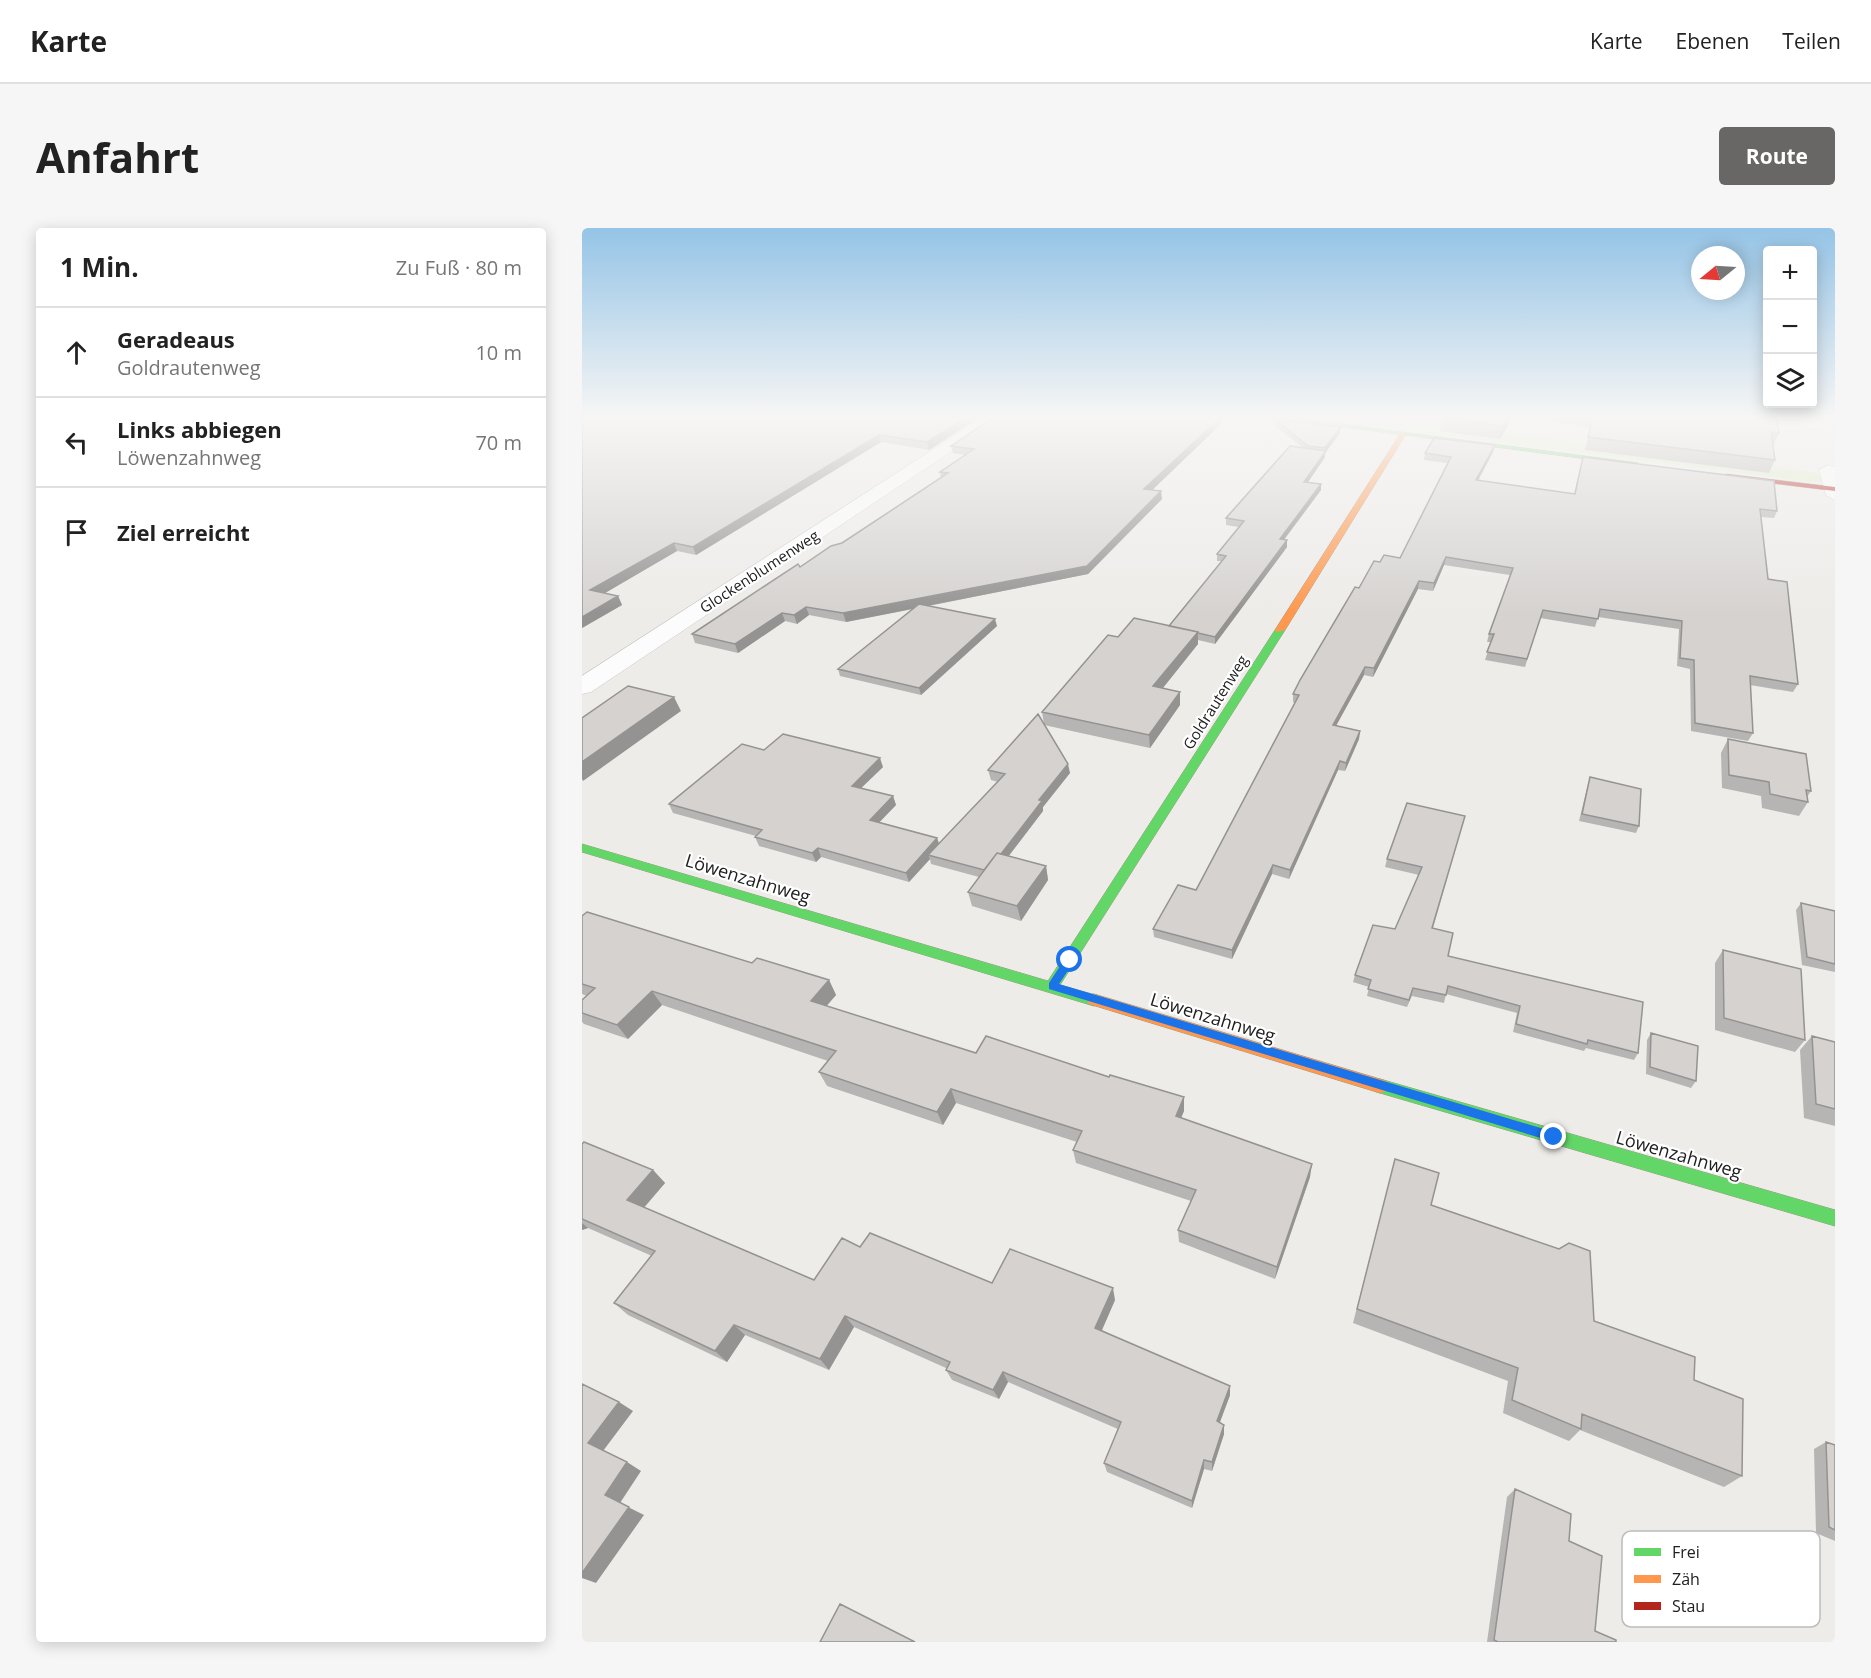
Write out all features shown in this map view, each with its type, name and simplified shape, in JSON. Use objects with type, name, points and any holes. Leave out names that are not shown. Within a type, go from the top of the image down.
[{"type":"street","name":"Glockenblumenweg","points":[[582,687],[895,482]]},
{"type":"street","name":"Goldrautenweg","points":[[1052,986],[1201,756],[1373,482]]},
{"type":"street","name":"Löwenzahnweg","points":[[582,848],[1835,1218]]},
{"type":"building","points":[[582,482],[801,482],[693,547],[674,543],[590,590],[618,596],[582,617]]},
{"type":"building","points":[[934,482],[1151,482],[1144,489],[1161,491],[1087,566],[843,613],[806,607],[794,615],[782,613],[735,644],[692,634],[798,564],[800,567],[831,546],[842,543]]},
{"type":"building","points":[[1258,482],[1321,484],[1280,539],[1287,540],[1215,637],[1169,626],[1226,556],[1217,554],[1244,521],[1226,518]]},
{"type":"building","points":[[1438,482],[1490,482],[1575,494],[1578,482],[1774,482],[1777,511],[1760,509],[1768,579],[1787,582],[1798,684],[1750,676],[1753,733],[1695,723],[1694,660],[1680,658],[1682,621],[1600,609],[1598,619],[1543,610],[1527,659],[1487,652],[1494,634],[1489,634],[1513,568],[1446,557],[1434,583],[1419,581],[1374,668],[1365,667],[1333,725],[1360,731],[1346,763],[1340,761],[1290,870],[1273,865],[1232,950],[1153,929],[1178,885],[1196,890],[1299,695],[1293,694],[1300,680],[1355,587],[1359,588],[1374,561],[1380,562],[1384,555],[1400,558]]},
{"type":"building","points":[[919,604],[995,619],[919,688],[838,669]]},
{"type":"building","points":[[1134,618],[1198,632],[1153,686],[1180,692],[1149,735],[1042,712],[1108,635],[1118,637]]},
{"type":"building","points":[[628,686],[674,697],[582,762],[582,718]]},
{"type":"building","points":[[1038,714],[1068,764],[1001,854],[997,853],[984,870],[928,855],[1005,774],[988,770]]},
{"type":"building","points":[[783,734],[880,758],[852,786],[893,796],[870,820],[937,838],[906,873],[818,848],[812,853],[755,837],[762,830],[669,804],[742,744],[764,750]]},
{"type":"building","points":[[1728,739],[1806,754],[1811,791],[1806,790],[1808,802],[1770,794],[1769,782],[1729,775]]},
{"type":"building","points":[[1590,777],[1641,789],[1639,826],[1582,814]]},
{"type":"building","points":[[1407,803],[1465,816],[1432,928],[1453,933],[1448,956],[1643,1002],[1638,1053],[1588,1040],[1587,1044],[1516,1024],[1520,1006],[1448,986],[1446,995],[1413,988],[1409,1000],[1368,989],[1371,980],[1355,975],[1373,925],[1395,929],[1422,867],[1387,859]]},
{"type":"building","points":[[997,853],[1046,866],[1017,906],[968,892]]},
{"type":"building","points":[[1801,903],[1835,911],[1835,964],[1807,957]]},
{"type":"building","points":[[587,912],[752,963],[757,958],[829,980],[811,1001],[976,1053],[986,1036],[1109,1077],[1110,1075],[1184,1097],[1176,1116],[1312,1164],[1277,1267],[1178,1230],[1196,1190],[1073,1150],[1082,1131],[951,1089],[937,1112],[819,1072],[836,1051],[652,991],[617,1025],[582,1013],[582,1000],[595,988],[582,984],[582,916]]},
{"type":"building","points":[[1723,950],[1801,969],[1805,1040],[1724,1018]]},
{"type":"building","points":[[1651,1033],[1698,1046],[1696,1081],[1650,1067]]},
{"type":"building","points":[[1812,1036],[1835,1042],[1835,1109],[1816,1104]]},
{"type":"building","points":[[584,1142],[653,1170],[627,1200],[814,1280],[842,1238],[860,1247],[870,1233],[992,1283],[1010,1249],[1113,1288],[1095,1328],[1230,1386],[1217,1421],[1224,1425],[1212,1462],[1204,1460],[1192,1501],[1104,1463],[1121,1422],[1003,1372],[993,1390],[946,1370],[950,1362],[845,1316],[820,1359],[734,1325],[715,1351],[614,1303],[655,1251],[582,1219],[582,1144]]},
{"type":"building","points":[[1395,1159],[1439,1173],[1431,1205],[1559,1249],[1569,1243],[1590,1251],[1594,1321],[1695,1357],[1694,1380],[1743,1399],[1742,1476],[1582,1414],[1581,1429],[1512,1400],[1518,1368],[1357,1309]]},
{"type":"building","points":[[582,1384],[619,1402],[588,1443],[627,1462],[605,1495],[629,1507],[582,1573]]},
{"type":"building","points":[[1826,1442],[1835,1445],[1835,1530],[1829,1527]]},
{"type":"building","points":[[1515,1489],[1571,1514],[1569,1541],[1602,1556],[1595,1631],[1616,1642],[1498,1642],[1494,1640]]},
{"type":"building","points":[[840,1604],[915,1642],[820,1642]]},
{"type":"traffic: fast","points":[[1052,986],[1280,630]]},
{"type":"traffic: fast","points":[[582,848],[1094,1000]]},
{"type":"traffic: fast","points":[[1380,1086],[1835,1218]]},
{"type":"traffic: slow","points":[[1280,630],[1373,482]]},
{"type":"traffic: slow","points":[[1094,1000],[1380,1086]]},
{"type":"traffic: jam","points":[[1778,482],[1835,489]]},
{"type":"route","points":[[1070,960],[1052,986],[1554,1137]]}]
